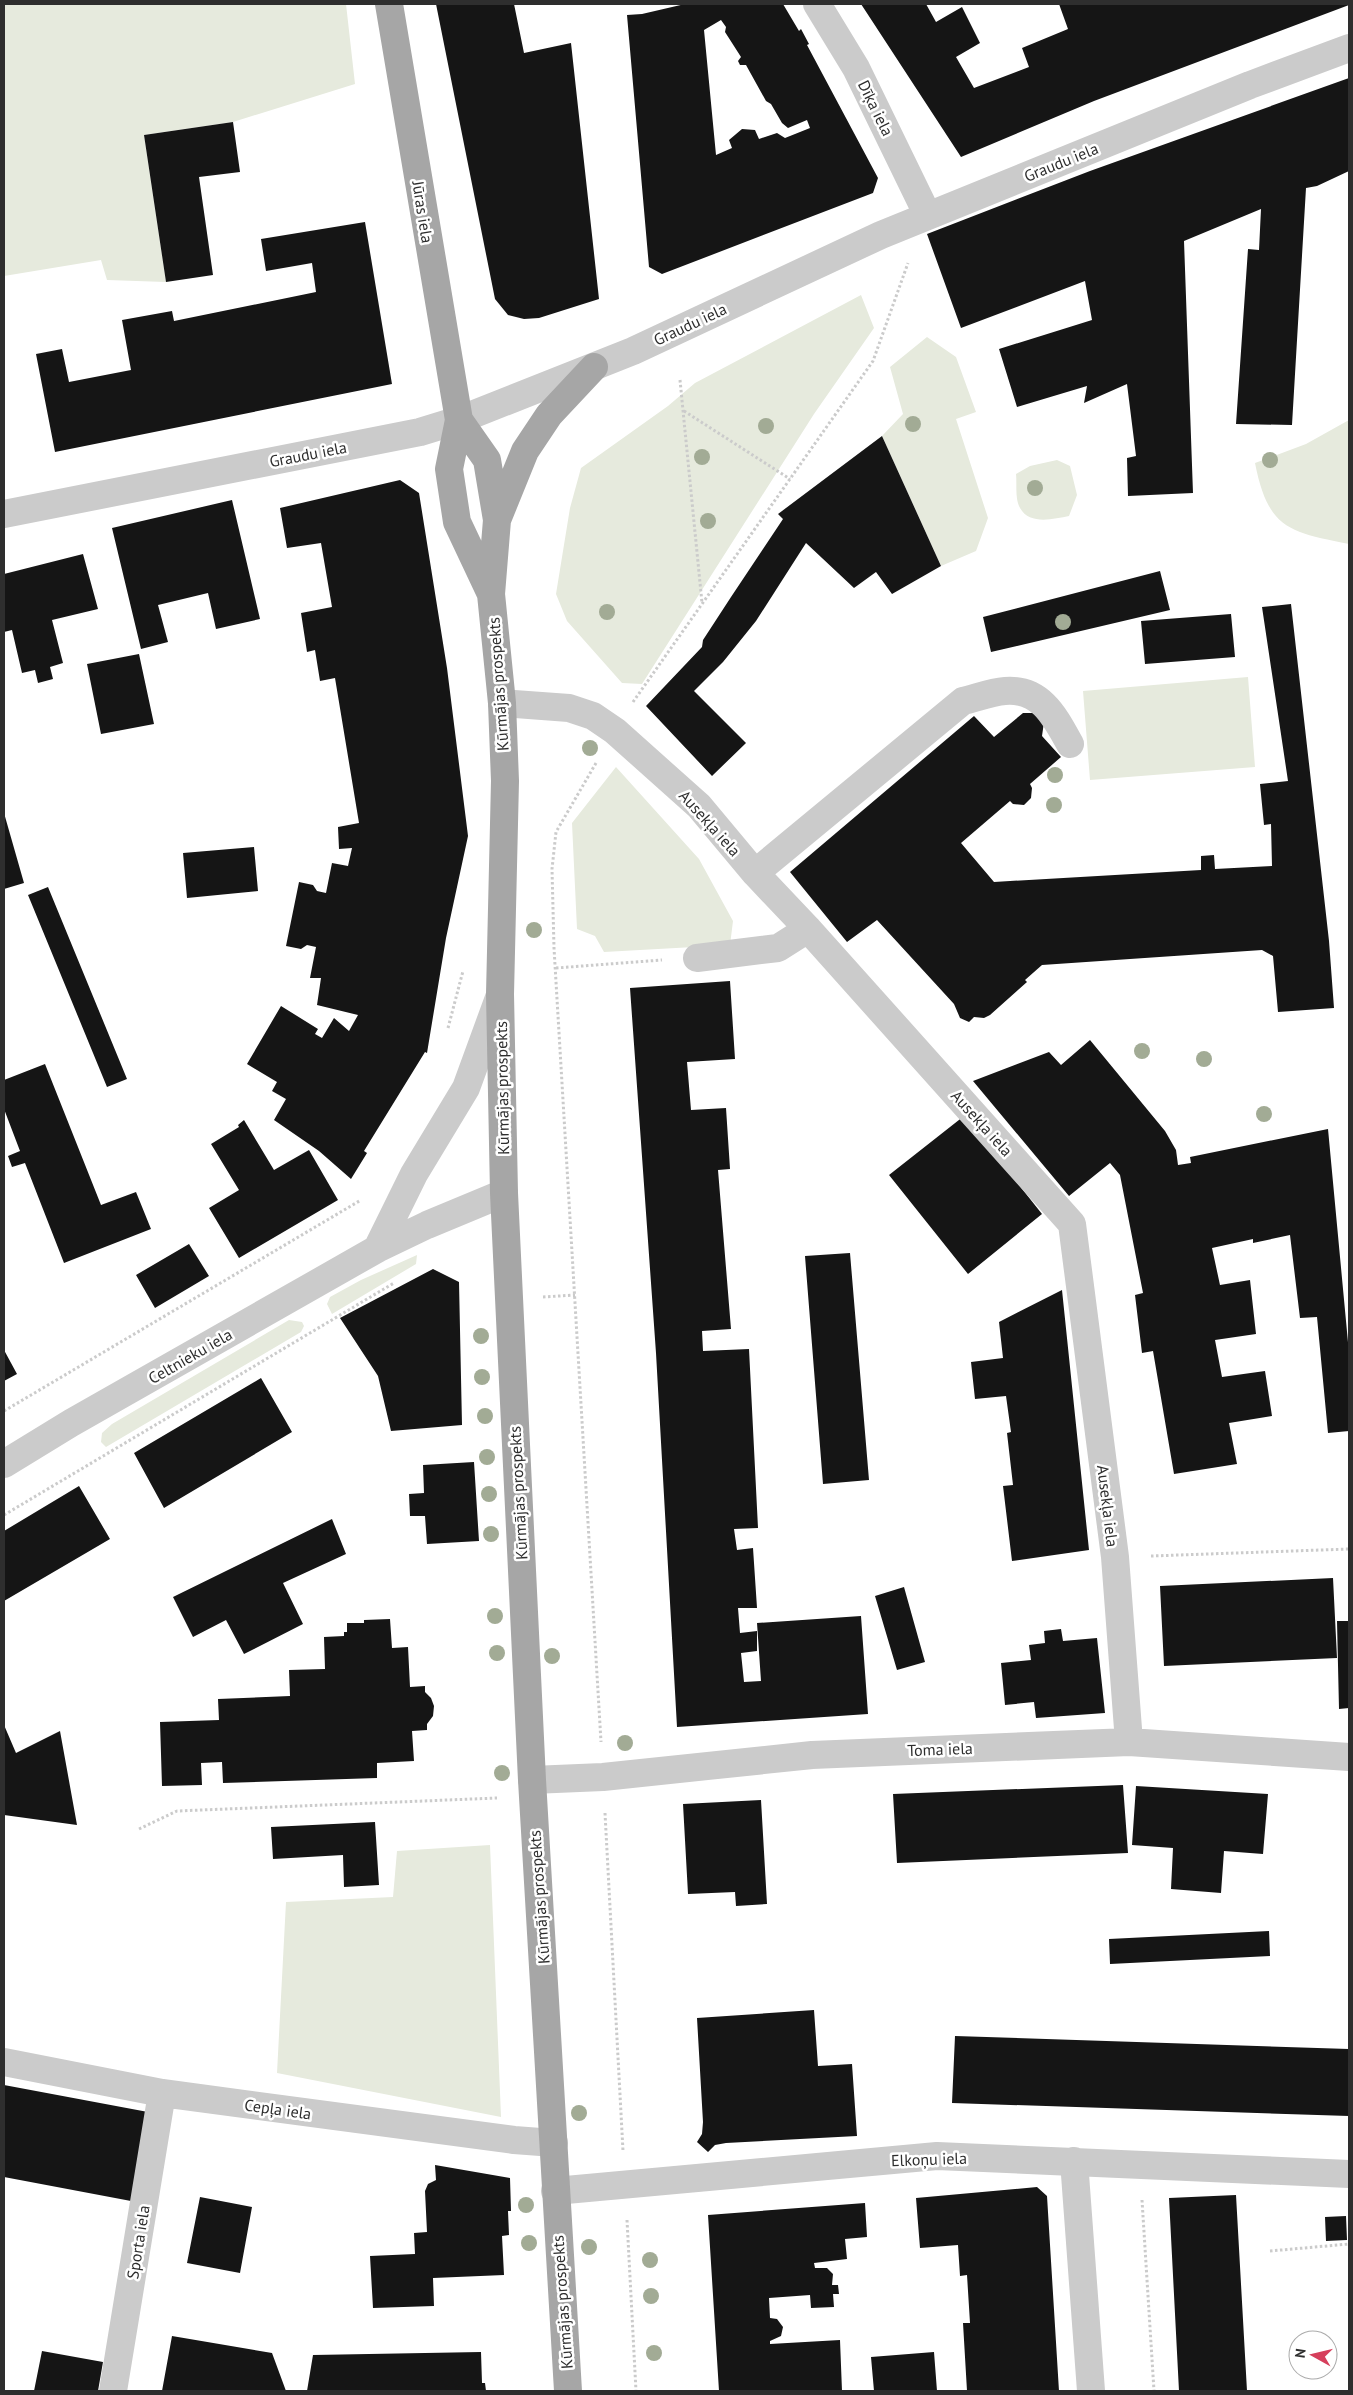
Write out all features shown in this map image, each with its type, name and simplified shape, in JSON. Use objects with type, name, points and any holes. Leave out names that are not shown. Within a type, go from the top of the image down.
[{"type":"main road","name":"Jūras iela","points":[[389,4],[459,420]]},
{"type":"main road","name":"Kūrmājas prospekts","points":[[497,520],[525,451],[549,415],[594,367]]},
{"type":"main road","name":"Kūrmājas prospekts","points":[[459,420],[488,460],[497,520],[491,594],[502,703],[505,790],[500,994],[504,1193],[532,1780],[568,2391]]},
{"type":"main road","name":"Kūrmājas prospekts","points":[[459,420],[449,470],[457,522],[491,594]]},
{"type":"street","name":"Dīķa iela","points":[[817,4],[856,68],[928,216]]},
{"type":"street","name":"Graudu iela","points":[[4,514],[420,432],[459,420],[594,367],[881,235],[1250,85],[1349,48]]},
{"type":"street","points":[[755,873],[963,701],[1005,691],[1032,694],[1052,712],[1070,744]]},
{"type":"street","name":"Ausekļa iela","points":[[502,703],[570,708],[593,716],[615,731],[698,806],[755,873],[808,929],[1072,1224],[1115,1557],[1129,1742]]},
{"type":"street","points":[[697,958],[778,948],[808,929]]},
{"type":"street","points":[[377,1249],[414,1174],[466,1088],[500,994]]},
{"type":"street","name":"Celtnieku iela","points":[[4,1464],[71,1423],[377,1249],[427,1224],[504,1193]]},
{"type":"street","name":"Toma iela","points":[[532,1780],[603,1777],[812,1755],[1129,1742],[1349,1757]]},
{"type":"street","name":"Cepļa iela","points":[[4,2062],[162,2093],[514,2140],[554,2143]]},
{"type":"street","name":"Sporta iela","points":[[113,2391],[162,2093]]},
{"type":"street","name":"Elkoņu iela","points":[[555,2191],[937,2156],[1349,2174]]},
{"type":"street","points":[[1074,2161],[1091,2391]]},
{"type":"path","points":[[636,2391],[603,1777],[556,968],[552,869],[556,832],[615,731],[702,603],[873,361],[906,268],[928,216]]},
{"type":"path","points":[[680,380],[702,603]]},
{"type":"path","points":[[684,411],[790,479]]},
{"type":"path","points":[[556,968],[697,958]]},
{"type":"path","points":[[447,1030],[464,965]]},
{"type":"path","points":[[4,1411],[363,1199]]},
{"type":"path","points":[[4,1515],[360,1304]]},
{"type":"path","points":[[1115,1557],[1349,1549]]},
{"type":"path","points":[[139,1829],[177,1811],[497,1798]]},
{"type":"path","points":[[1140,2164],[1154,2391]]},
{"type":"path","points":[[1270,2251],[1349,2244]]},
{"type":"shaded area","points":[[4,4],[346,4],[355,84],[233,122],[144,135],[166,282],[107,280],[101,260],[4,276]]},
{"type":"shaded area","points":[[861,295],[874,328],[814,414],[642,684],[622,683],[567,621],[556,594],[570,508],[581,468],[668,406],[695,383]]},
{"type":"shaded area","points":[[927,337],[956,357],[976,412],[956,419],[988,518],[976,551],[941,566],[882,436],[903,414],[890,367]]},
{"type":"shaded area","points":[[1349,420],[1349,544],[1311,536],[1284,524],[1267,502],[1260,485],[1255,463],[1306,444]]},
{"type":"shaded area","points":[[1057,460],[1070,466],[1077,495],[1069,516],[1041,520],[1028,516],[1019,506],[1016,474],[1030,466]]},
{"type":"shaded area","points":[[1248,677],[1255,767],[1090,780],[1083,691]]},
{"type":"shaded area","points":[[616,767],[699,859],[733,921],[730,945],[604,952],[595,936],[577,929],[572,823]]},
{"type":"shaded area","points":[[417,1255],[416,1264],[332,1314],[327,1304],[330,1297],[361,1280]]},
{"type":"shaded area","points":[[289,1320],[302,1322],[304,1326],[301,1332],[106,1447],[101,1442],[102,1433],[112,1424]]},
{"type":"shaded area","points":[[490,1845],[501,2117],[277,2073],[286,1902],[393,1897],[397,1851]]},
{"type":"building","points":[[436,4],[514,4],[524,53],[571,43],[599,299],[539,318],[524,319],[508,315],[495,299]]},
{"type":"building","points":[[685,4],[783,4],[799,31],[801,29],[809,44],[807,45],[878,178],[873,193],[662,274],[649,267],[627,15],[642,14]],"holes":[[[721,20],[726,27],[725,32],[741,57],[738,61],[740,65],[746,65],[766,101],[771,104],[782,123],[788,128],[807,120],[810,128],[785,138],[777,133],[759,139],[755,130],[742,129],[729,140],[732,148],[716,155],[704,30]]]},
{"type":"building","points":[[861,4],[926,4],[936,22],[962,7],[980,43],[956,57],[974,88],[1029,67],[1022,48],[1068,29],[1059,4],[1349,5],[1094,101],[961,157]]},
{"type":"building","points":[[1349,78],[1349,171],[1317,186],[1306,188],[1292,425],[1236,424],[1248,249],[1259,250],[1261,209],[1184,241],[1193,493],[1128,496],[1127,458],[1136,456],[1127,384],[1084,403],[1087,386],[1017,407],[999,349],[1092,320],[1085,281],[961,328],[927,234],[1090,171]]},
{"type":"building","points":[[233,122],[240,172],[199,177],[213,275],[166,282],[144,135]]},
{"type":"building","points":[[365,222],[392,384],[55,452],[36,354],[62,349],[69,382],[131,370],[122,320],[172,311],[174,321],[316,292],[312,263],[266,271],[261,239]]},
{"type":"building","points":[[882,436],[941,566],[892,594],[876,572],[854,588],[806,543],[756,621],[723,662],[694,691],[746,743],[712,776],[646,706],[702,647],[703,640],[783,519],[778,514]]},
{"type":"building","points":[[400,480],[419,493],[447,668],[468,836],[446,938],[427,1053],[425,1052],[364,1151],[367,1153],[351,1179],[319,1151],[274,1120],[286,1099],[272,1091],[277,1082],[247,1064],[281,1006],[318,1029],[315,1034],[322,1038],[334,1018],[349,1031],[358,1015],[317,1005],[321,978],[310,978],[316,947],[307,945],[301,949],[286,946],[299,882],[313,885],[317,891],[326,893],[332,863],[348,866],[352,848],[339,849],[338,827],[359,823],[335,678],[320,681],[315,650],[307,652],[301,613],[332,607],[321,543],[287,548],[280,508]]},
{"type":"building","points":[[232,500],[260,619],[216,629],[208,593],[158,605],[168,642],[141,649],[112,528]]},
{"type":"building","points":[[83,554],[98,609],[52,620],[63,663],[50,667],[53,679],[38,683],[35,670],[22,673],[12,630],[4,632],[4,574]]},
{"type":"building","points":[[1160,571],[1170,610],[991,652],[983,617]]},
{"type":"building","points":[[1291,604],[1329,941],[1334,1008],[1278,1012],[1273,956],[1262,950],[1042,965],[1025,980],[1027,982],[990,1015],[984,1018],[974,1017],[969,1022],[960,1018],[954,1004],[877,920],[847,942],[790,872],[974,716],[994,737],[1023,713],[1037,713],[1044,722],[1042,736],[1061,757],[1030,784],[1032,788],[1031,798],[1024,805],[1013,804],[1010,801],[961,843],[994,882],[1201,870],[1201,856],[1214,855],[1215,869],[1272,866],[1271,824],[1264,825],[1260,784],[1288,781],[1262,607]]},
{"type":"building","points":[[1231,614],[1235,657],[1145,664],[1141,621]]},
{"type":"building","points":[[139,654],[154,724],[101,734],[87,664]]},
{"type":"building","points":[[4,813],[24,883],[4,889]]},
{"type":"building","points":[[254,847],[258,891],[187,898],[183,853]]},
{"type":"building","points":[[48,887],[127,1079],[107,1087],[28,895]]},
{"type":"building","points":[[730,981],[735,1059],[687,1062],[691,1110],[726,1108],[730,1169],[718,1170],[731,1329],[702,1331],[703,1351],[749,1349],[758,1528],[734,1529],[737,1550],[753,1548],[757,1608],[738,1608],[740,1633],[757,1631],[757,1651],[741,1653],[744,1682],[761,1681],[757,1623],[861,1616],[868,1714],[677,1727],[656,1353],[630,988]]},
{"type":"building","points":[[1090,1040],[1165,1131],[1176,1150],[1178,1165],[1191,1163],[1190,1157],[1328,1129],[1349,1353],[1349,1431],[1328,1433],[1317,1317],[1300,1318],[1290,1235],[1253,1243],[1253,1239],[1212,1248],[1220,1285],[1250,1280],[1256,1334],[1215,1340],[1222,1377],[1265,1371],[1272,1416],[1229,1423],[1237,1464],[1174,1474],[1153,1351],[1142,1353],[1135,1295],[1143,1293],[1120,1175],[1110,1163],[1069,1196],[973,1081],[1049,1052],[1061,1065]]},
{"type":"building","points":[[45,1064],[101,1205],[136,1192],[151,1229],[64,1263],[25,1163],[12,1167],[8,1156],[20,1151],[4,1109],[4,1080]]},
{"type":"building","points":[[964,1116],[1042,1214],[968,1274],[889,1175]]},
{"type":"building","points":[[244,1120],[274,1170],[309,1150],[338,1200],[239,1258],[209,1208],[239,1190],[211,1144],[239,1127],[238,1125]]},
{"type":"building","points":[[189,1244],[209,1276],[155,1308],[136,1275]]},
{"type":"building","points":[[850,1253],[869,1480],[823,1484],[805,1256]]},
{"type":"building","points":[[433,1269],[459,1282],[462,1425],[391,1431],[378,1376],[340,1318]]},
{"type":"building","points":[[1062,1290],[1089,1550],[1012,1561],[1003,1486],[1013,1485],[1007,1433],[1011,1432],[1006,1396],[975,1399],[971,1362],[1003,1358],[999,1322]]},
{"type":"building","points":[[4,1350],[17,1374],[4,1381]]},
{"type":"building","points":[[261,1378],[292,1432],[164,1508],[134,1453]]},
{"type":"building","points":[[474,1462],[479,1541],[427,1544],[425,1516],[410,1516],[409,1494],[424,1493],[423,1465]]},
{"type":"building","points":[[79,1486],[110,1539],[4,1601],[4,1531]]},
{"type":"building","points":[[332,1519],[346,1554],[283,1583],[303,1624],[244,1654],[226,1620],[193,1637],[173,1597]]},
{"type":"building","points":[[1333,1578],[1337,1658],[1164,1666],[1160,1586]]},
{"type":"building","points":[[904,1587],[925,1662],[897,1670],[875,1596]]},
{"type":"building","points":[[390,1619],[392,1648],[408,1647],[410,1687],[425,1686],[425,1692],[431,1698],[434,1706],[433,1716],[427,1724],[427,1730],[412,1731],[414,1761],[377,1763],[377,1778],[223,1783],[222,1762],[201,1763],[202,1785],[162,1786],[160,1722],[219,1720],[218,1699],[290,1696],[289,1670],[325,1669],[324,1637],[344,1636],[344,1632],[347,1632],[347,1623],[364,1623],[364,1620]]},
{"type":"building","points":[[1337,1621],[1349,1621],[1349,1708],[1339,1709]]},
{"type":"building","points":[[1061,1629],[1063,1641],[1097,1638],[1105,1713],[1036,1718],[1034,1702],[1005,1705],[1001,1663],[1031,1660],[1029,1645],[1045,1643],[1044,1631]]},
{"type":"building","points":[[4,1725],[16,1753],[60,1731],[77,1825],[4,1815]]},
{"type":"building","points":[[1123,1785],[1128,1853],[897,1863],[893,1794]]},
{"type":"building","points":[[1136,1786],[1268,1794],[1263,1854],[1224,1851],[1221,1893],[1171,1889],[1173,1848],[1132,1845]]},
{"type":"building","points":[[761,1800],[767,1904],[736,1906],[735,1892],[688,1894],[683,1804]]},
{"type":"building","points":[[375,1822],[379,1885],[344,1887],[343,1855],[273,1859],[271,1827]]},
{"type":"building","points":[[1269,1931],[1270,1956],[1110,1964],[1109,1939]]},
{"type":"building","points":[[814,2010],[818,2066],[852,2064],[857,2136],[726,2143],[715,2145],[708,2152],[697,2142],[702,2134],[703,2122],[697,2018]]},
{"type":"building","points":[[955,2036],[1349,2049],[1349,2116],[952,2103]]},
{"type":"building","points":[[4,2085],[148,2112],[131,2201],[4,2177]]},
{"type":"building","points":[[435,2165],[510,2178],[511,2211],[508,2211],[509,2235],[502,2236],[504,2275],[433,2278],[434,2306],[373,2308],[370,2256],[415,2254],[414,2233],[427,2232],[425,2191],[428,2184],[436,2180]]},
{"type":"building","points":[[1037,2187],[1047,2196],[1059,2391],[967,2391],[963,2323],[970,2323],[967,2275],[960,2276],[958,2245],[920,2248],[916,2198]]},
{"type":"building","points":[[1236,2195],[1247,2391],[1179,2391],[1169,2198]]},
{"type":"building","points":[[200,2197],[252,2207],[240,2273],[187,2263]]},
{"type":"building","points":[[865,2203],[867,2237],[845,2239],[847,2259],[814,2263],[815,2268],[827,2268],[833,2274],[832,2285],[838,2285],[839,2294],[833,2294],[834,2307],[811,2308],[810,2295],[769,2298],[770,2318],[777,2319],[783,2327],[781,2336],[770,2341],[770,2344],[840,2340],[842,2391],[719,2391],[708,2215]]},
{"type":"building","points":[[1346,2216],[1347,2240],[1326,2241],[1325,2217]]},
{"type":"building","points":[[172,2336],[272,2353],[286,2391],[162,2391]]},
{"type":"building","points":[[42,2351],[103,2362],[98,2391],[34,2391]]},
{"type":"building","points":[[481,2352],[482,2383],[485,2383],[486,2391],[307,2391],[313,2355]]},
{"type":"building","points":[[934,2352],[937,2391],[874,2391],[871,2357]]}]
